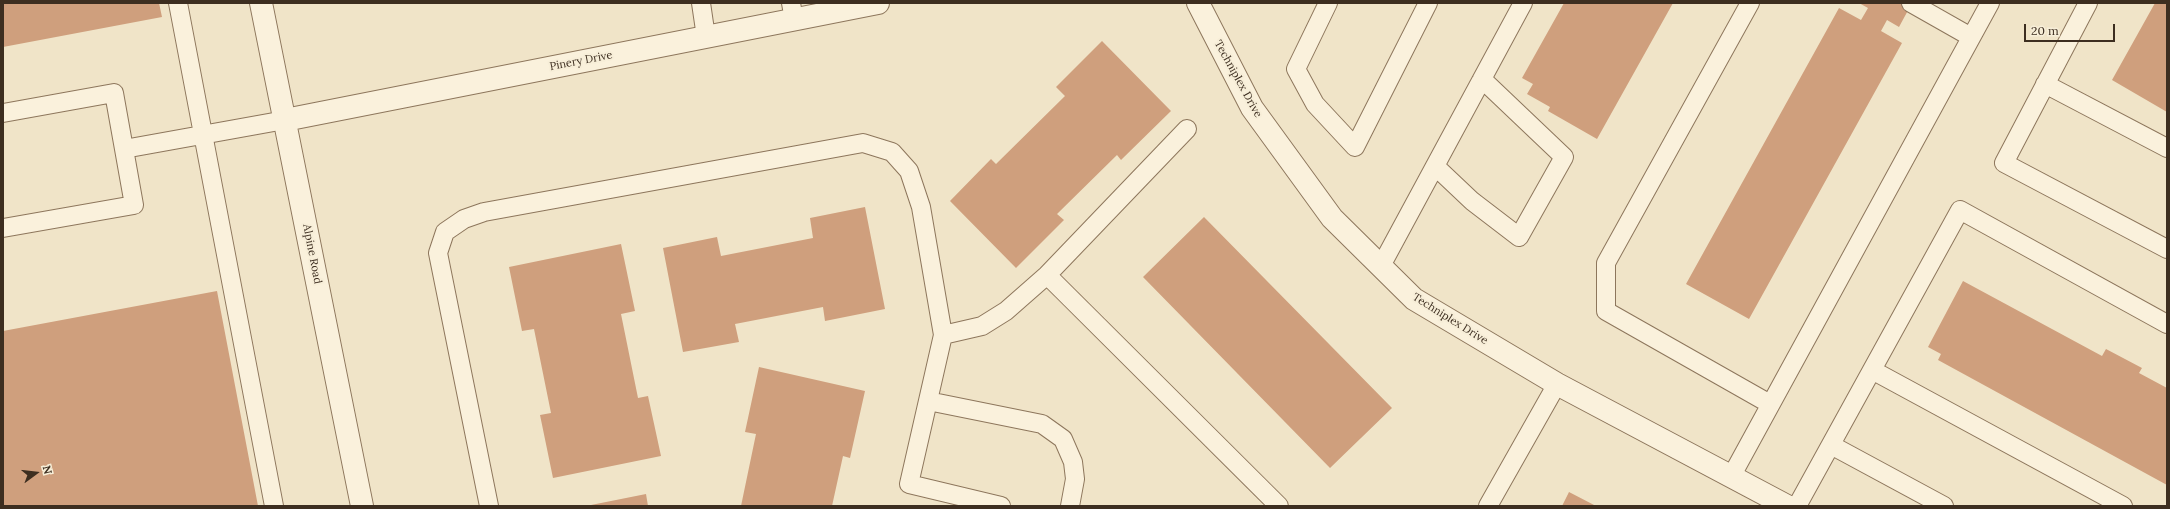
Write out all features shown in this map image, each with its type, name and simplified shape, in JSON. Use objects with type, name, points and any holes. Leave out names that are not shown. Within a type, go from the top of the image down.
[{"type":"street","name":"Alpine Road","points":[[261,3],[362,506]]},
{"type":"street","name":"Pinery Drive","points":[[285,120],[706,37],[793,11],[878,3]]},
{"type":"street","name":"Techniplex Drive","points":[[1198,3],[1252,108],[1332,218],[1414,299],[1557,384],[1787,506]]},
{"type":"lane","points":[[178,3],[274,506]]},
{"type":"lane","points":[[701,3],[706,37]]},
{"type":"lane","points":[[1328,3],[1296,69],[1315,104],[1355,147],[1428,3]]},
{"type":"lane","points":[[1381,266],[1523,3]]},
{"type":"lane","points":[[1750,3],[1606,263],[1606,312],[1770,404]]},
{"type":"lane","points":[[1911,3],[1971,37]]},
{"type":"lane","points":[[1731,477],[1989,3]]},
{"type":"lane","points":[[2088,3],[2004,163],[2167,249]]},
{"type":"lane","points":[[1435,166],[1472,201],[1519,237],[1564,157],[1482,79]]},
{"type":"lane","points":[[2045,84],[2167,148]]},
{"type":"lane","points":[[3,113],[114,93],[134,205],[3,228]]},
{"type":"lane","points":[[124,149],[285,120]]},
{"type":"lane","points":[[943,335],[982,326],[1006,311],[1047,275],[1187,129]]},
{"type":"lane","points":[[489,506],[438,253],[445,232],[464,219],[484,212],[864,143],[892,152],[909,171],[921,207],[943,335],[909,484],[1002,506]]},
{"type":"lane","points":[[1797,506],[1960,210],[2167,324]]},
{"type":"lane","points":[[1047,275],[1279,506]]},
{"type":"lane","points":[[1872,370],[2123,506]]},
{"type":"lane","points":[[1488,506],[1557,384]]},
{"type":"lane","points":[[928,401],[1042,424],[1063,438],[1073,462],[1075,479],[1070,506]]},
{"type":"lane","points":[[1831,446],[1944,506]]},
{"type":"building","points":[[3,3],[159,3],[162,17],[3,47]]},
{"type":"building","points":[[1564,3],[1673,3],[1597,139],[1548,111],[1550,107],[1527,94],[1533,84],[1522,78]]},
{"type":"building","points":[[1859,3],[1912,3],[1899,27],[1887,20],[1881,31],[1902,43],[1749,319],[1686,284],[1839,8],[1861,20],[1868,8]]},
{"type":"building","points":[[2155,3],[2167,3],[2167,112],[2112,80]]},
{"type":"building","points":[[1102,41],[1171,111],[1121,160],[1117,155],[1057,214],[1064,220],[1016,268],[950,201],[991,159],[996,164],[1065,96],[1056,87]]},
{"type":"building","points":[[865,207],[885,309],[825,321],[823,307],[735,324],[739,342],[683,352],[663,248],[717,237],[721,256],[813,238],[810,218]]},
{"type":"building","points":[[1204,217],[1392,408],[1330,468],[1143,277]]},
{"type":"building","points":[[621,244],[635,311],[621,314],[638,398],[648,396],[661,456],[553,478],[540,415],[551,413],[534,329],[522,331],[509,267]]},
{"type":"building","points":[[1963,281],[2102,356],[2106,349],[2142,368],[2139,373],[2167,388],[2167,485],[1938,360],[1941,354],[1928,347]]},
{"type":"building","points":[[217,291],[258,506],[3,506],[3,331]]},
{"type":"building","points":[[759,367],[865,391],[850,458],[843,456],[832,506],[741,506],[756,434],[745,432]]},
{"type":"building","points":[[1569,492],[1596,506],[1562,506]]},
{"type":"building","points":[[646,494],[648,506],[591,505]]}]
